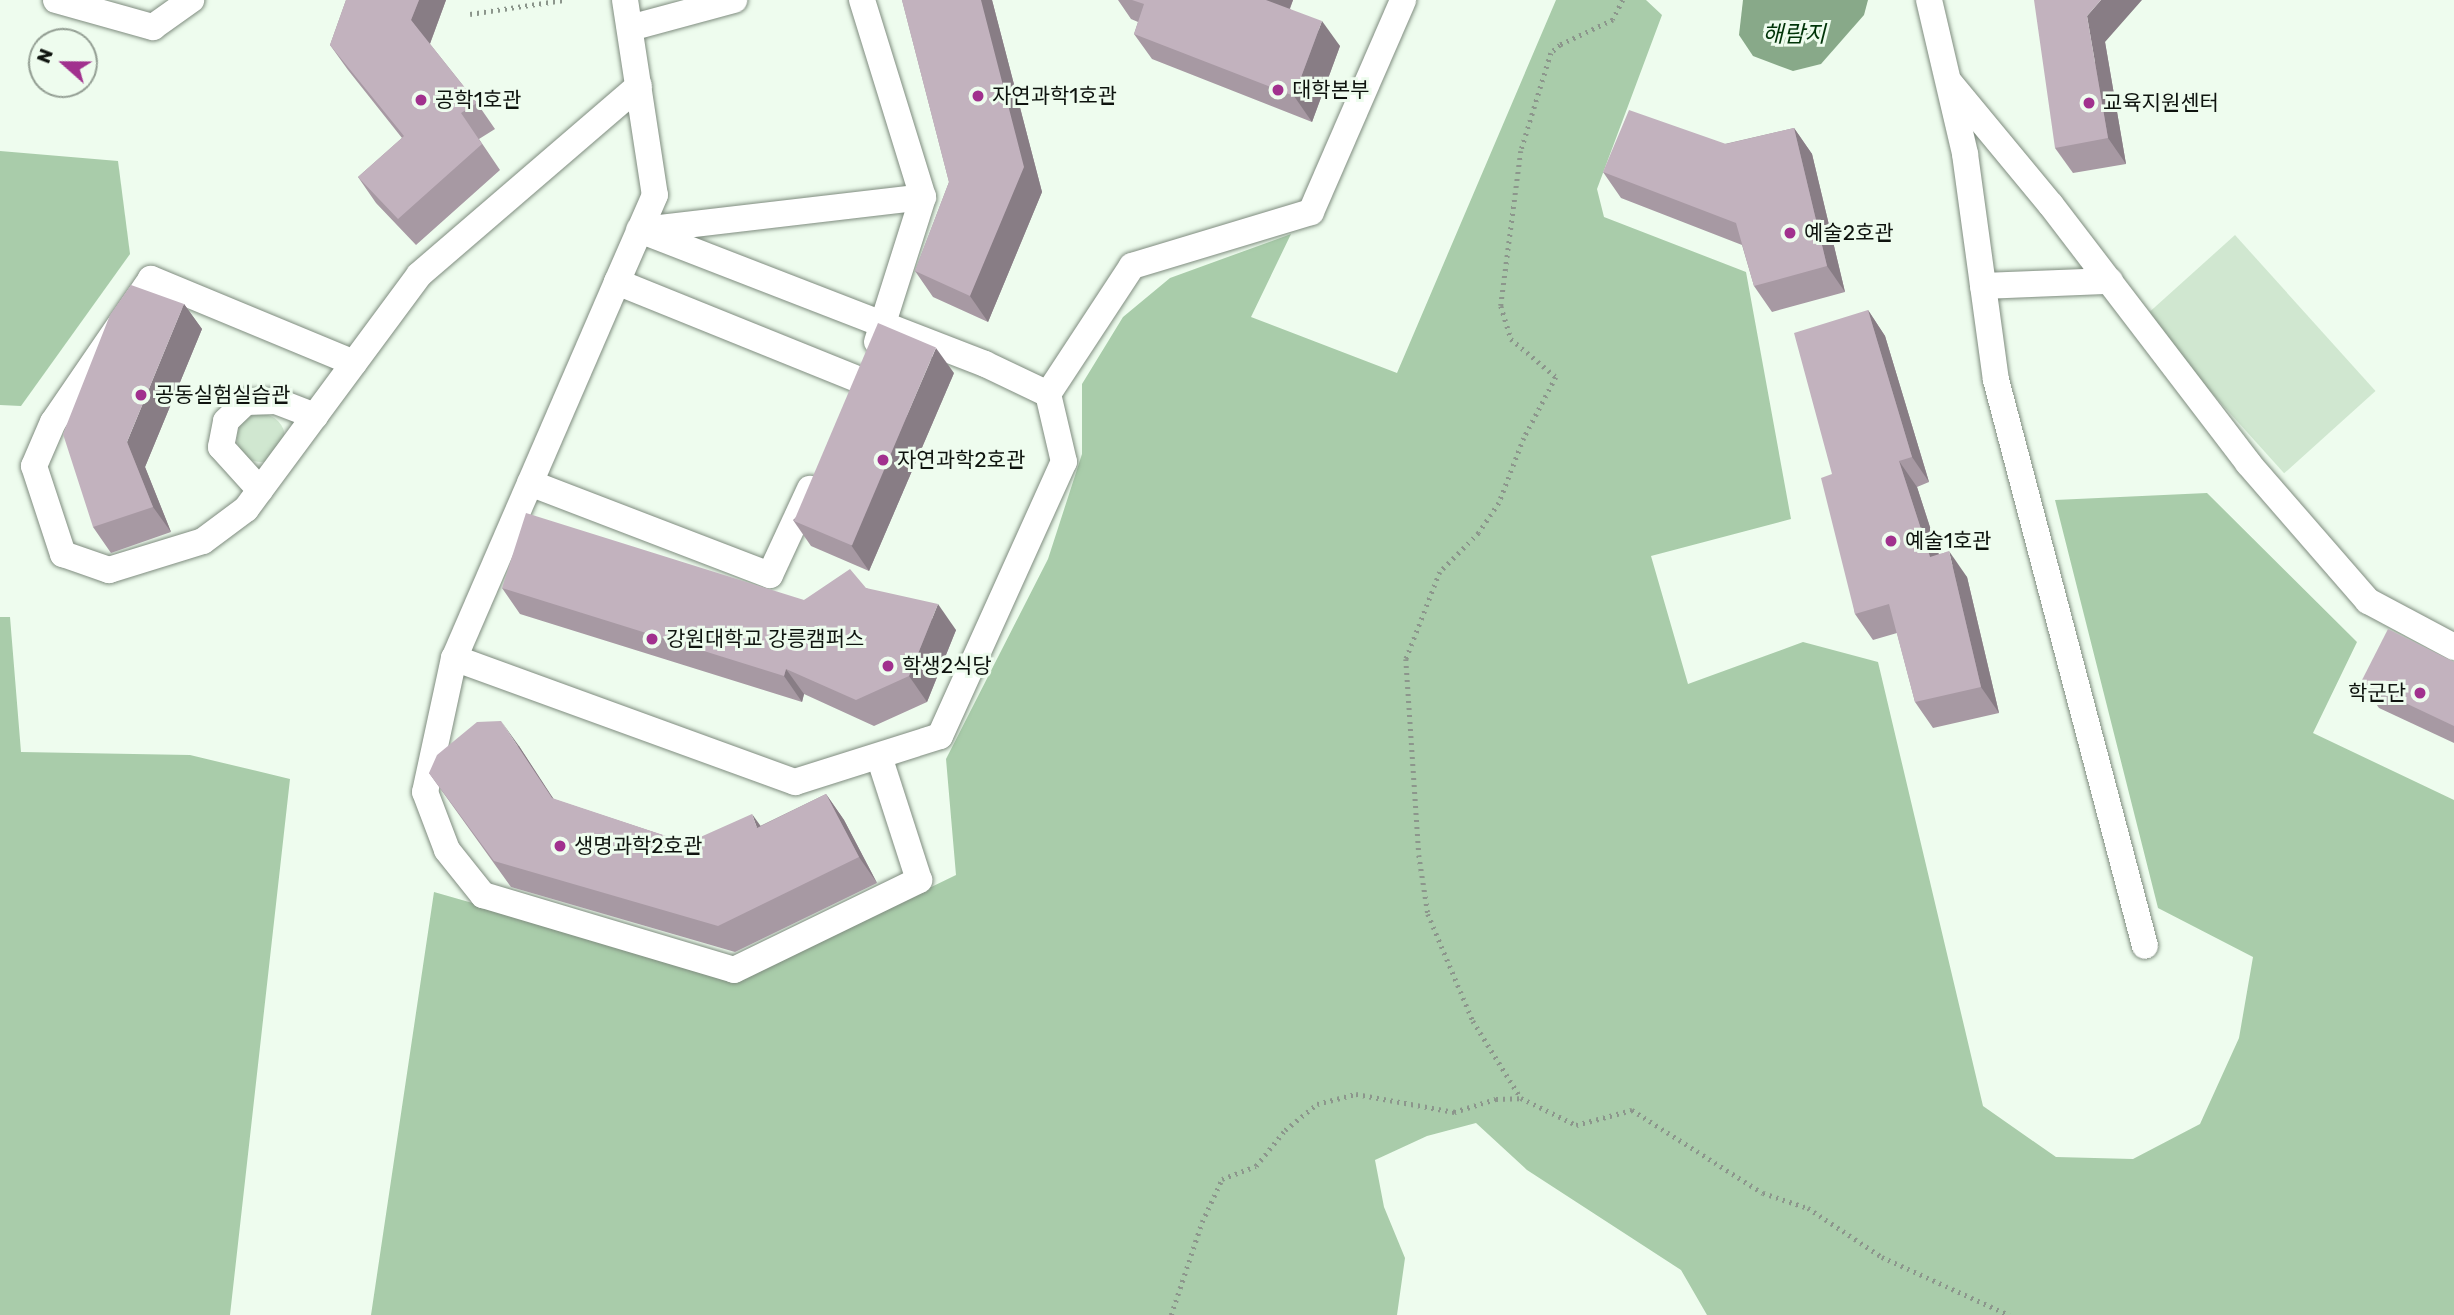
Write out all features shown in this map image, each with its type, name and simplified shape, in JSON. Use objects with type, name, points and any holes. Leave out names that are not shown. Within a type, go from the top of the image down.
[{"type":"street","points":[[56,0],[153,27],[191,0]]},
{"type":"street","points":[[625,0],[655,195],[454,658],[425,792],[447,850],[484,895],[734,970],[919,880],[879,755]]},
{"type":"street","points":[[630,28],[734,0]]},
{"type":"street","points":[[848,404],[884,327],[923,197],[862,0]]},
{"type":"street","points":[[454,658],[795,782],[940,736],[1064,462],[1048,394],[1132,266],[1311,212],[1403,0]]},
{"type":"street","points":[[1928,0],[1965,154],[1996,380],[2145,946]]},
{"type":"street","points":[[1947,79],[2110,281],[2248,463],[2368,601],[2454,647]]},
{"type":"street","points":[[354,363],[151,279],[53,422],[34,466],[64,554],[109,569],[203,541],[246,509],[314,416],[354,363],[419,275],[639,86]]},
{"type":"street","points":[[639,230],[923,197]]},
{"type":"street","points":[[639,230],[985,364],[1048,394]]},
{"type":"street","points":[[1983,286],[2110,281]]},
{"type":"street","points":[[617,282],[859,380]]},
{"type":"street","points":[[260,490],[221,447],[226,421],[246,402],[276,401],[314,416]]},
{"type":"street","points":[[530,483],[771,575],[820,465]]},
{"type":"path","points":[[470,14],[564,0]]},
{"type":"path","points":[[1521,1098],[1473,1021],[1428,914],[1419,855],[1406,659],[1440,572],[1479,533],[1499,503],[1524,438],[1556,377],[1511,339],[1502,306],[1521,151],[1551,54],[1560,45],[1613,20],[1623,0]]},
{"type":"path","points":[[1171,1315],[1202,1222],[1222,1179],[1256,1166],[1285,1130],[1317,1104],[1356,1094],[1454,1112],[1496,1099],[1521,1098],[1576,1125],[1632,1111],[1686,1140],[1763,1193],[1808,1208],[1882,1257],[2009,1315]]},
{"type":"shaded area","points":[[1556,0],[1646,0],[1662,15],[1597,189],[1604,217],[1746,272],[1791,519],[1651,556],[1688,684],[1803,642],[1878,662],[1983,1106],[2056,1157],[2133,1159],[2200,1124],[2239,1038],[2253,957],[2158,908],[2055,500],[2207,493],[2357,642],[2313,733],[2454,800],[2454,1315],[1707,1315],[1681,1270],[1527,1170],[1476,1123],[1427,1136],[1375,1160],[1384,1207],[1405,1258],[1397,1315],[371,1315],[434,892],[740,980],[956,875],[946,759],[1048,559],[1082,454],[1082,384],[1123,317],[1170,278],[1291,234],[1251,317],[1397,373]]},
{"type":"shaded area","points":[[0,151],[118,161],[130,254],[21,406],[0,405]]},
{"type":"shaded area","points":[[2235,235],[2376,391],[2284,473],[2144,317]]},
{"type":"shaded area","points":[[261,414],[278,421],[285,438],[278,455],[261,462],[244,455],[237,438],[244,421]]},
{"type":"shaded area","points":[[0,617],[10,617],[21,752],[190,755],[290,779],[230,1315],[0,1315]]},
{"type":"water","name":"해람지","points":[[1743,0],[1868,0],[1864,15],[1821,64],[1793,71],[1753,56],[1739,35]]},
{"type":"building","name":"공학1호관","points":[[346,0],[419,0],[411,20],[477,103],[461,113],[482,144],[398,219],[358,177],[404,136],[330,45]]},
{"type":"building","name":"자연과학1호관","points":[[902,0],[981,0],[1024,167],[970,296],[915,271],[949,182]]},
{"type":"building","name":"대학본부","points":[[1132,0],[1266,0],[1322,21],[1294,96],[1134,34],[1144,4]]},
{"type":"building","points":[[2034,0],[2101,0],[2087,16],[2108,138],[2055,148]]},
{"type":"building","name":"예술2호관","points":[[1629,110],[1726,144],[1794,128],[1827,266],[1754,286],[1736,223],[1603,172]]},
{"type":"building","name":"공동실험실습관","points":[[131,285],[184,304],[127,442],[153,507],[93,527],[63,434],[110,315]]},
{"type":"building","name":"예술1호관","points":[[1868,310],[1912,457],[1899,461],[1930,557],[1949,551],[1981,687],[1915,702],[1889,604],[1855,614],[1821,478],[1832,474],[1794,333]]},
{"type":"building","points":[[878,323],[936,348],[852,546],[794,521]]},
{"type":"building","points":[[526,513],[804,600],[850,569],[866,588],[938,604],[909,676],[856,700],[786,669],[784,676],[502,588]]},
{"type":"building","points":[[2388,629],[2454,662],[2454,726],[2361,682]]},
{"type":"building","name":"생명과학2호관","points":[[501,721],[552,798],[687,843],[752,814],[757,828],[826,794],[859,857],[718,926],[494,861],[429,773],[437,755],[477,722]]},
{"type":"place","name":"대학본부","points":[[1278,90]]},
{"type":"place","name":"자연과학1호관","points":[[978,96]]},
{"type":"place","name":"공학1호관","points":[[421,100]]},
{"type":"place","name":"교육지원센터","points":[[2089,103]]},
{"type":"place","name":"예술2호관","points":[[1790,233]]},
{"type":"place","name":"공동실험실습관","points":[[141,395]]},
{"type":"place","name":"자연과학2호관","points":[[883,460]]},
{"type":"place","name":"예술1호관","points":[[1891,541]]},
{"type":"place","name":"강원대학교 강릉캠퍼스","points":[[652,639]]},
{"type":"place","name":"학생2식당","points":[[888,666]]},
{"type":"place","name":"학군단","points":[[2420,693]]},
{"type":"place","name":"생명과학2호관","points":[[560,846]]}]
